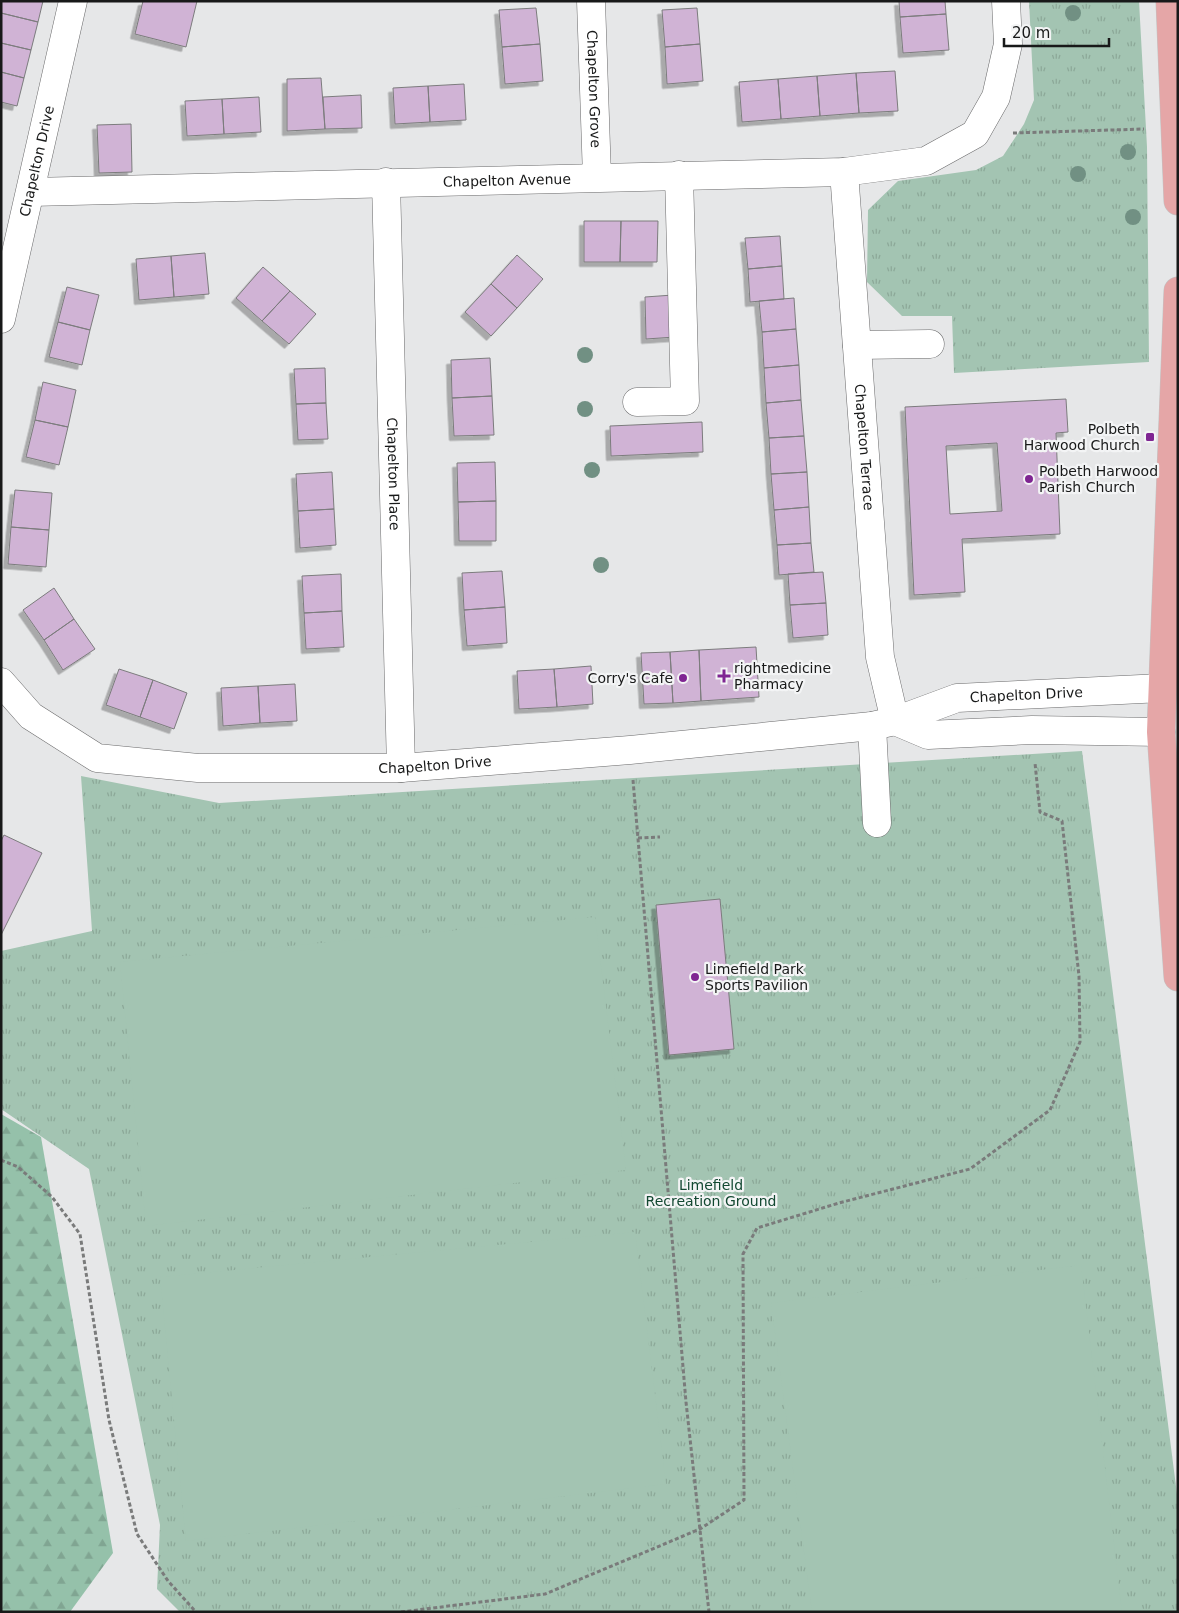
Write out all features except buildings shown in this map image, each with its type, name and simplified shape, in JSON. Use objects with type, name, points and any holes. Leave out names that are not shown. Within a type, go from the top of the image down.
[{"type":"main road","points":[[1170,1],[1178,200]]},
{"type":"main road","points":[[1178,291],[1161,732],[1178,977]]},
{"type":"street","name":"Chapelton Drive","points":[[1,319],[73,1]]},
{"type":"street","name":"Chapelton Grove","points":[[591,1],[598,177]]},
{"type":"street","points":[[975,134],[996,97],[1008,44],[1006,1]]},
{"type":"street","name":"Chapelton Avenue","points":[[31,192],[844,172],[926,160],[975,134]]},
{"type":"street","name":"Chapelton Terrace","points":[[844,172],[880,657],[883,724],[877,823]]},
{"type":"street","points":[[636,402],[685,401],[679,175]]},
{"type":"street","name":"Chapelton Place","points":[[386,182],[401,768]]},
{"type":"street","points":[[857,346],[930,344]]},
{"type":"street","name":"Chapelton Drive","points":[[1,682],[31,716],[97,758],[198,768],[401,768],[630,750],[883,724],[957,698],[1162,688]]},
{"type":"street","name":"Chapelton Drive","points":[[883,724],[928,734],[1032,730],[1161,732]]},
{"type":"path","points":[[975,134],[1175,128]]},
{"type":"path","points":[[401,1612],[545,1594],[700,1529],[744,1500],[743,1254],[756,1228],[838,1203],[970,1169],[1050,1110],[1080,1042],[1079,976],[1062,821],[1040,812],[1032,730]]},
{"type":"path","points":[[630,750],[686,1402],[709,1612]]},
{"type":"path","points":[[638,838],[660,837]]},
{"type":"path","points":[[1,1160],[18,1167],[52,1197],[80,1234],[109,1420],[137,1534],[168,1581],[196,1612]]},
{"type":"green space","points":[[1029,1],[1139,1],[1147,147],[1149,362],[954,373],[952,316],[902,316],[867,282],[868,210],[898,181],[976,170],[1003,156],[1024,124],[1034,100]]},
{"type":"green space","name":"Limefield Recreation Ground","points":[[1082,751],[1178,1502],[1178,1612],[180,1612],[157,1589],[160,1525],[89,1169],[1,1109],[1,951],[92,931],[81,776],[219,803]]},
{"type":"green space","points":[[595,917],[626,1170],[146,1226],[120,962]]},
{"type":"green space","points":[[1,1114],[41,1137],[113,1553],[70,1612],[1,1612]]},
{"type":"green space","points":[[635,1232],[666,1484],[186,1541],[160,1277]]},
{"type":"green space","points":[[1081,1265],[1122,1612],[812,1612],[771,1303]]},
{"type":"place","name":"Polbeth Harwood Church","points":[[1150,437]]},
{"type":"place","name":"Polbeth Harwood Parish Church","points":[[1029,479]]},
{"type":"place","name":"rightmedicine Pharmacy","points":[[724,676]]},
{"type":"place","name":"Corry's Cafe","points":[[683,678]]},
{"type":"place","name":"Limefield Park Sports Pavilion","points":[[695,977]]}]
